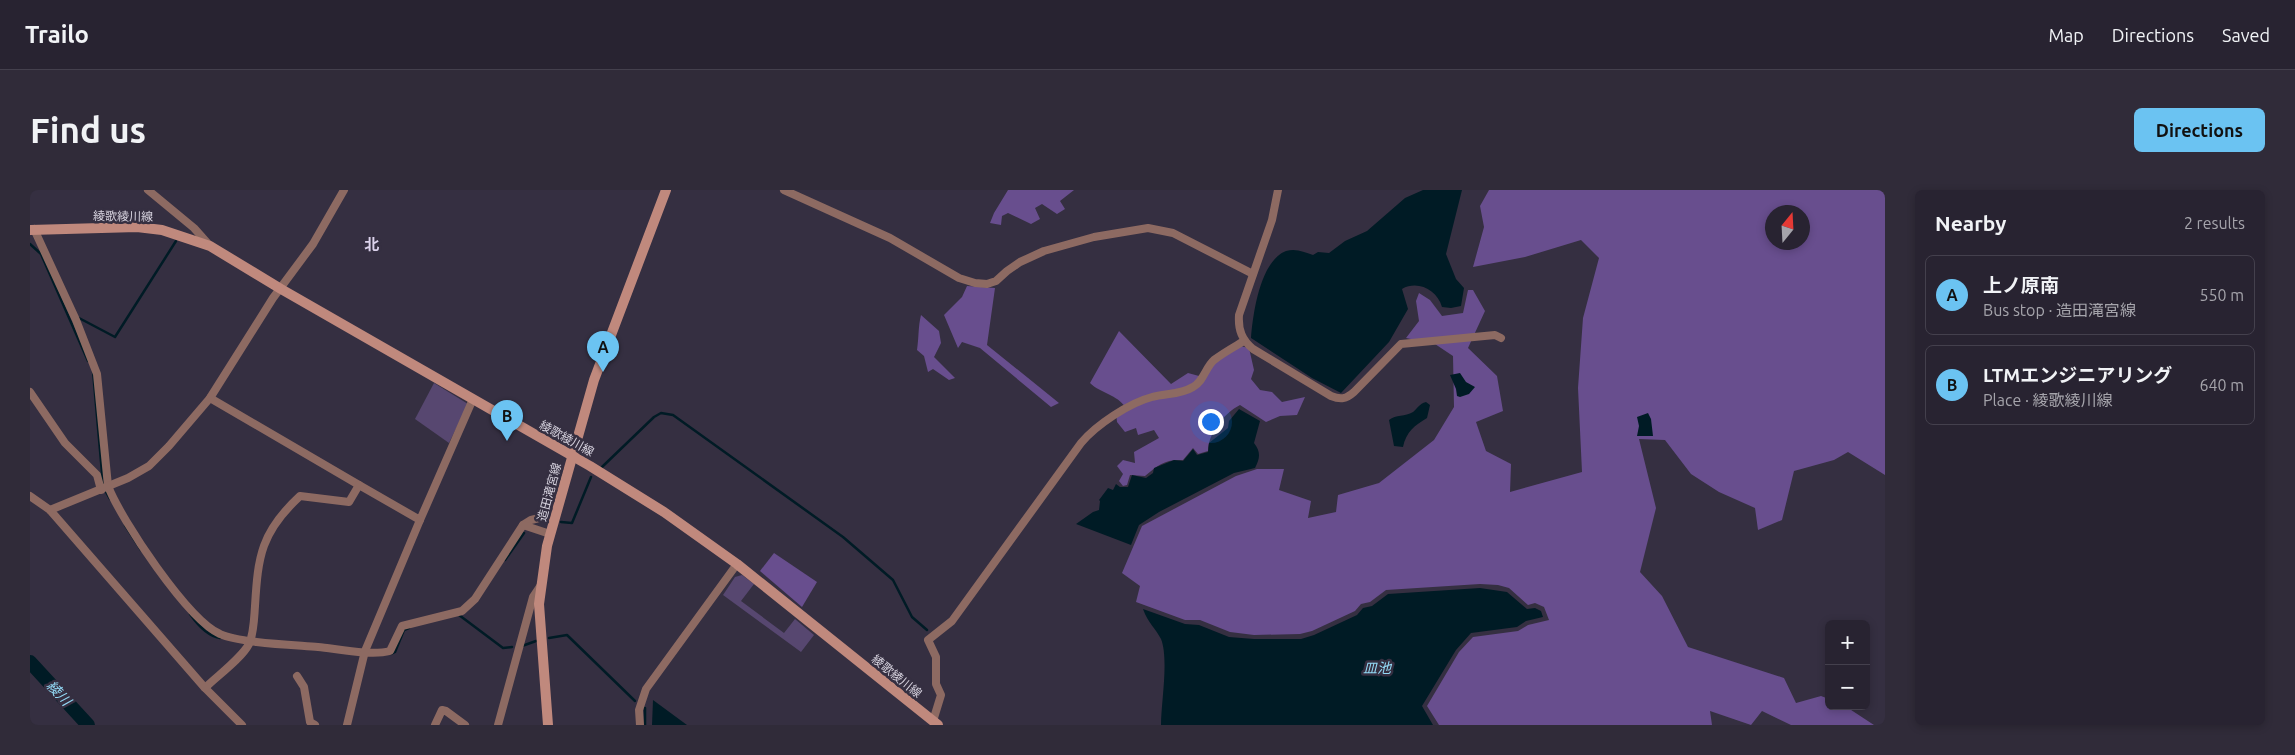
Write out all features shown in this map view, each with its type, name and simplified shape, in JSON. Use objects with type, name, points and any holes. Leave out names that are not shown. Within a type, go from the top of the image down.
[{"type":"main road","name":"造田滝宮線","points":[[548,725],[539,604],[550,534],[571,456],[596,375],[666,190]]},
{"type":"main road","name":"綾歌綾川線","points":[[32,230],[137,227],[162,230],[186,236],[210,246],[657,507],[737,564],[936,723]]},
{"type":"street","points":[[148,190],[194,228],[210,246]]},
{"type":"street","points":[[50,510],[104,488],[148,466],[170,446],[210,398],[281,289],[313,244],[344,190]]},
{"type":"street","points":[[784,190],[890,238],[959,278],[975,283],[987,284],[996,281],[1007,271],[1044,250],[1094,237],[1148,228],[1173,233],[1253,274]]},
{"type":"street","points":[[1278,190],[1272,220],[1239,315],[1238,326],[1244,341],[1331,396],[1340,399],[1348,398],[1401,344],[1495,335],[1501,338]]},
{"type":"street","points":[[186,236],[194,228]]},
{"type":"street","points":[[32,230],[76,320],[98,374],[104,488]]},
{"type":"street","points":[[936,723],[941,695],[936,684],[936,658],[928,640],[952,621],[1081,443],[1092,430],[1106,419],[1149,397],[1184,392],[1193,387],[1201,380],[1214,360],[1244,341]]},
{"type":"street","points":[[30,392],[66,443],[98,475],[104,488],[112,497],[140,543],[192,612],[208,628],[222,635],[250,640],[365,651],[390,651],[402,626],[462,611],[475,599],[523,525],[531,520],[556,514]]},
{"type":"street","points":[[210,398],[420,520]]},
{"type":"street","points":[[347,725],[365,651],[473,399]]},
{"type":"street","points":[[205,688],[244,650],[250,640],[254,625],[258,564],[261,550],[271,529],[300,496],[349,502],[359,485]]},
{"type":"street","points":[[30,496],[50,510],[205,688],[242,725]]},
{"type":"street","points":[[523,525],[550,534]]},
{"type":"street","points":[[640,725],[639,710],[646,689],[737,564]]},
{"type":"street","points":[[498,725],[533,597],[541,585]]},
{"type":"street","points":[[297,676],[304,687],[310,722],[315,725]]},
{"type":"street","points":[[434,725],[442,710],[465,725]]},
{"type":"shaded area","points":[[1008,190],[1074,190],[1060,201],[1065,209],[1057,214],[1042,204],[1035,208],[1040,219],[1031,224],[1008,213],[1002,216],[1001,225],[990,223]]},
{"type":"shaded area","points":[[1489,190],[1885,190],[1885,475],[1848,452],[1834,460],[1794,471],[1782,520],[1758,530],[1755,508],[1719,492],[1691,474],[1665,440],[1639,439],[1656,508],[1640,572],[1662,596],[1688,647],[1784,678],[1796,703],[1821,696],[1825,698],[1825,710],[1851,710],[1874,725],[1791,725],[1762,711],[1751,725],[1710,711],[1712,725],[1439,725],[1427,706],[1459,652],[1473,637],[1518,631],[1528,625],[1549,620],[1544,607],[1535,603],[1528,605],[1509,588],[1498,585],[1480,584],[1386,590],[1370,602],[1361,604],[1355,611],[1312,631],[1300,634],[1254,635],[1230,632],[1200,620],[1185,620],[1136,602],[1140,586],[1122,573],[1142,526],[1236,476],[1257,469],[1284,469],[1279,490],[1311,501],[1308,518],[1336,512],[1338,495],[1379,483],[1434,440],[1454,407],[1453,356],[1435,344],[1406,338],[1419,321],[1416,301],[1419,293],[1430,300],[1442,316],[1463,313],[1468,290],[1473,290],[1485,311],[1468,348],[1497,376],[1503,411],[1476,422],[1486,451],[1511,464],[1510,492],[1582,472],[1578,388],[1583,318],[1599,258],[1581,240],[1525,257],[1473,267],[1484,227],[1480,206]]},
{"type":"shaded area","points":[[967,286],[995,288],[987,345],[1059,403],[1051,407],[980,348],[962,342],[958,348],[944,315],[962,297]]},
{"type":"shaded area","points":[[921,315],[939,331],[941,343],[934,357],[955,378],[949,380],[933,369],[928,372],[924,356],[917,350]]},
{"type":"shaded area","points":[[1119,331],[1171,384],[1188,373],[1199,376],[1216,361],[1240,346],[1249,348],[1254,370],[1251,379],[1260,390],[1272,392],[1282,402],[1305,397],[1297,415],[1280,416],[1266,422],[1240,405],[1228,413],[1218,425],[1211,438],[1208,451],[1198,454],[1193,448],[1183,460],[1162,464],[1145,476],[1130,475],[1127,485],[1123,486],[1119,481],[1123,474],[1117,466],[1123,460],[1135,463],[1134,452],[1159,438],[1154,430],[1138,435],[1136,428],[1125,432],[1117,422],[1116,412],[1125,407],[1118,400],[1090,383]]},
{"type":"shaded area","points":[[434,383],[468,404],[449,443],[415,419]]},
{"type":"shaded area","points":[[774,553],[817,582],[802,607],[760,571]]},
{"type":"shaded area","points":[[742,575],[754,584],[741,601],[784,633],[795,619],[814,635],[801,652],[723,595],[735,577]]},
{"type":"water","points":[[1423,190],[1462,190],[1446,254],[1456,279],[1464,288],[1461,306],[1442,307],[1440,301],[1431,291],[1420,286],[1408,286],[1402,289],[1408,309],[1389,342],[1341,393],[1312,378],[1251,338],[1260,289],[1270,265],[1277,257],[1286,251],[1293,250],[1313,255],[1318,252],[1329,253],[1345,241],[1367,231],[1405,198]]},
{"type":"water","points":[[1460,373],[1466,382],[1475,387],[1469,394],[1460,397],[1457,396],[1450,375]]},
{"type":"water","points":[[1426,402],[1430,405],[1427,418],[1412,429],[1406,437],[1403,447],[1394,446],[1389,420],[1410,414]]},
{"type":"water","points":[[1239,409],[1260,421],[1254,443],[1259,455],[1255,468],[1234,473],[1159,512],[1139,525],[1131,545],[1076,524],[1099,510],[1099,500],[1108,488],[1113,490],[1116,484],[1120,487],[1128,487],[1132,475],[1146,478],[1153,473],[1154,468],[1174,460],[1183,461],[1193,449],[1197,455],[1208,452],[1209,443],[1228,428],[1229,421]]},
{"type":"water","points":[[1648,413],[1651,419],[1653,436],[1637,436],[1639,426],[1637,417]]},
{"type":"water","name":"皿池","points":[[1480,588],[1507,592],[1527,609],[1535,608],[1541,611],[1543,617],[1526,621],[1517,627],[1471,633],[1456,650],[1422,706],[1433,725],[1161,725],[1165,669],[1163,648],[1161,639],[1143,609],[1185,624],[1199,625],[1229,637],[1301,639],[1357,615],[1363,608],[1372,606],[1388,594]]},
{"type":"water","points":[[653,700],[687,725],[652,725]]},
{"type":"waterway","points":[[79,318],[115,337],[176,241]]},
{"type":"waterway","points":[[30,244],[41,254],[88,361]]},
{"type":"waterway","points":[[93,371],[103,484]]},
{"type":"waterway","points":[[602,467],[654,417],[661,413],[673,415],[843,537],[893,580],[912,617],[927,630]]},
{"type":"waterway","points":[[561,522],[572,523],[591,477]]},
{"type":"waterway","points":[[106,492],[110,499]]},
{"type":"waterway","points":[[125,525],[141,550]]},
{"type":"waterway","points":[[505,560],[524,533]]},
{"type":"waterway","points":[[190,614],[207,632],[220,638]]},
{"type":"waterway","points":[[459,615],[503,648],[512,647]]},
{"type":"waterway","points":[[391,654],[395,652],[404,630],[409,628]]},
{"type":"waterway","points":[[549,638],[567,635],[635,701]]},
{"type":"waterway","points":[[522,646],[536,641]]},
{"type":"waterway","name":"綾川","points":[[30,662],[88,725]]},
{"type":"waterway","points":[[645,708],[645,725]]},
{"type":"place","name":"上ノ原南","points":[[603,372]]},
{"type":"place","name":"LTMエンジニアリング","points":[[507,441]]},
{"type":"district","name":"北","points":[[372,244]]}]
